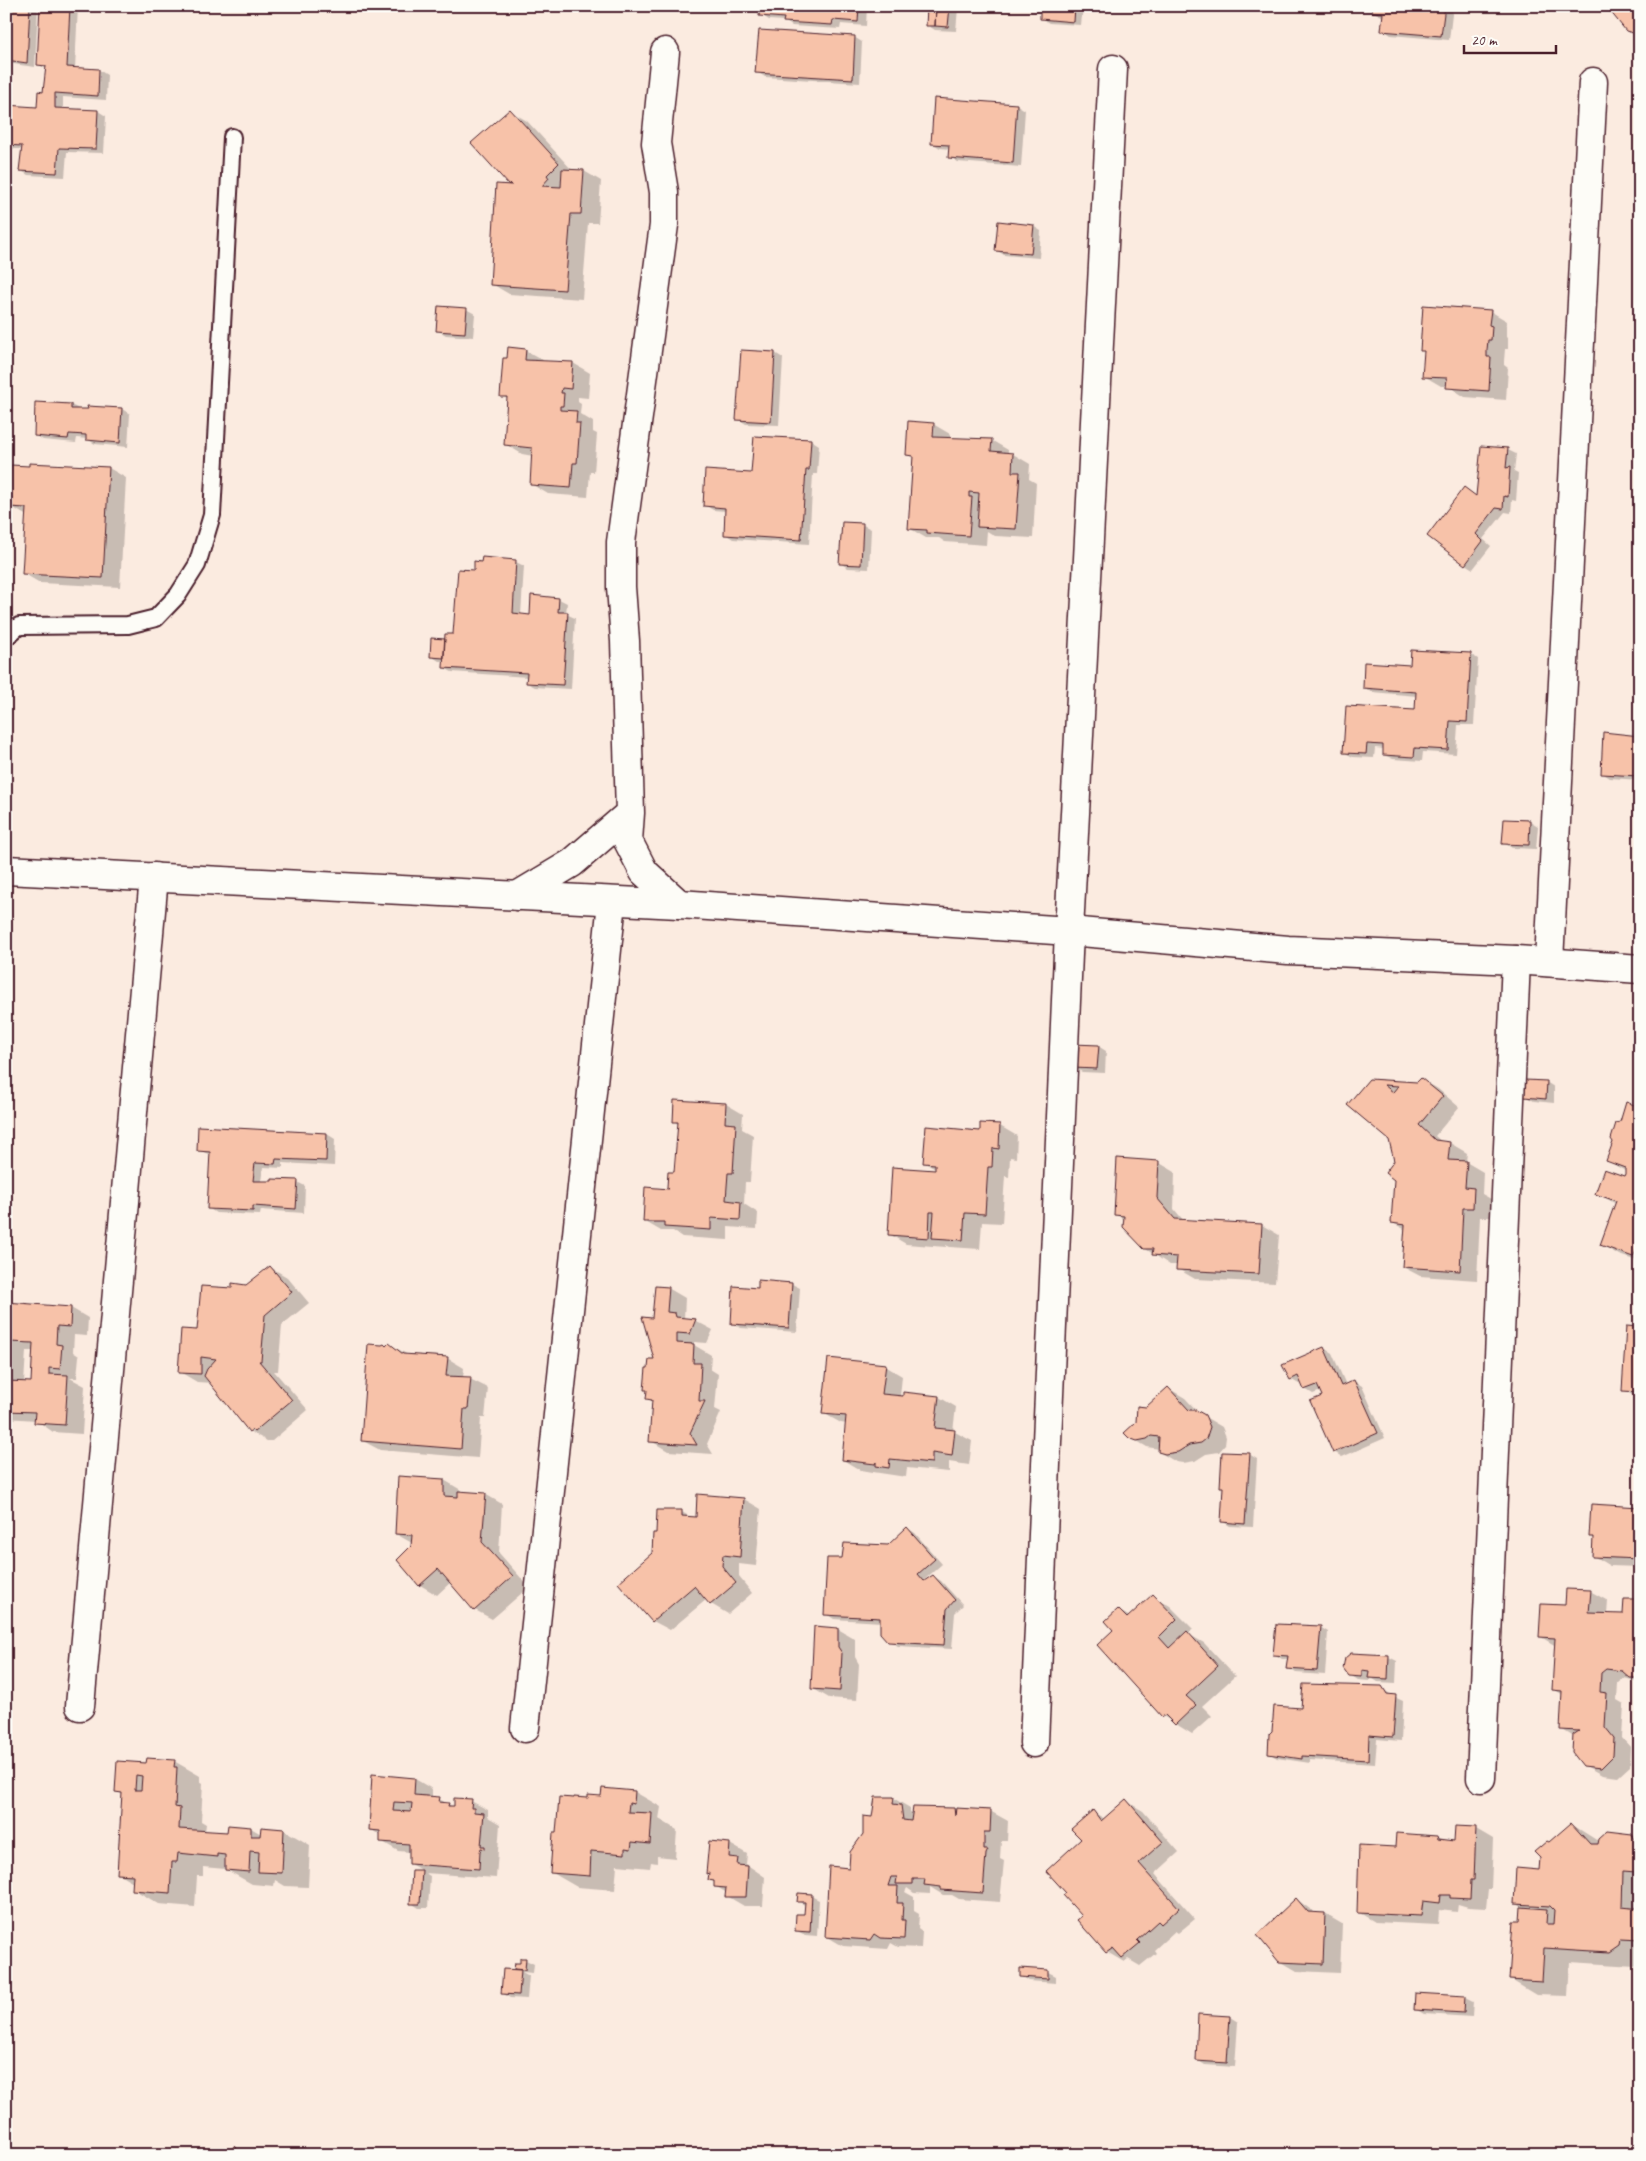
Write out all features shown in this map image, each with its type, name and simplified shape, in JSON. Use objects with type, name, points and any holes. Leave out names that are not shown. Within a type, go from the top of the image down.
[{"type":"street","points":[[665,52],[656,143],[664,192],[664,225],[621,542],[621,587],[625,641],[630,813],[628,841],[644,872],[679,904]]},
{"type":"street","points":[[1034,1743],[1069,931],[1113,69]]},
{"type":"street","points":[[1549,962],[1593,82]]},
{"type":"street","points":[[517,896],[572,863],[630,813]]},
{"type":"street","points":[[6,870],[679,904],[1069,931],[1288,950],[1516,960],[1640,969]]},
{"type":"street","points":[[80,1706],[154,877]]},
{"type":"street","points":[[525,1728],[612,902]]},
{"type":"street","points":[[1481,1778],[1516,960]]},
{"type":"lane","points":[[6,637],[19,626],[128,626],[156,618],[178,595],[197,565],[212,515],[232,137]]},
{"type":"building","points":[[6,6],[30,6],[27,63],[6,60]]},
{"type":"building","points":[[40,6],[70,6],[67,67],[99,69],[98,96],[55,93],[55,108],[98,110],[96,149],[59,148],[57,173],[19,171],[22,146],[6,145],[6,105],[37,107],[38,91],[43,92],[46,66],[37,65]]},
{"type":"building","points":[[760,6],[859,6],[858,22],[833,20],[832,25],[783,22],[784,18],[759,16]]},
{"type":"building","points":[[936,6],[950,6],[948,27],[935,26]]},
{"type":"building","points":[[1040,6],[1075,6],[1074,22],[1040,19]]},
{"type":"building","points":[[1373,6],[1445,6],[1441,36],[1381,31],[1383,13],[1372,12]]},
{"type":"building","points":[[1616,6],[1640,6],[1640,35],[1626,31],[1610,11]]},
{"type":"building","points":[[927,7],[936,7],[935,26],[926,26]]},
{"type":"building","points":[[759,30],[855,36],[853,79],[755,73]]},
{"type":"building","points":[[934,98],[1017,104],[1013,163],[948,158],[949,145],[931,144]]},
{"type":"building","points":[[510,109],[559,163],[547,175],[549,178],[542,186],[561,187],[562,169],[584,170],[581,214],[571,214],[565,290],[490,285],[496,184],[509,185],[471,143]]},
{"type":"building","points":[[998,221],[1034,225],[1031,254],[995,251]]},
{"type":"building","points":[[1423,305],[1491,310],[1489,325],[1492,326],[1491,340],[1488,340],[1487,350],[1487,357],[1491,357],[1489,391],[1446,388],[1447,378],[1422,377],[1424,351],[1420,351]]},
{"type":"building","points":[[438,306],[467,308],[465,333],[436,331]]},
{"type":"building","points":[[508,347],[526,349],[525,360],[573,362],[571,389],[562,388],[561,393],[564,393],[563,406],[560,406],[560,410],[577,411],[576,423],[580,423],[577,463],[573,463],[571,488],[530,485],[532,448],[504,445],[507,397],[500,397],[503,358],[507,358]]},
{"type":"building","points":[[741,350],[775,352],[771,422],[736,420]]},
{"type":"building","points":[[35,402],[71,404],[71,409],[88,409],[87,406],[122,408],[120,443],[86,440],[86,435],[69,434],[68,439],[34,436]]},
{"type":"building","points":[[908,421],[934,423],[933,437],[992,439],[991,451],[1013,453],[1012,472],[1020,472],[1016,529],[977,527],[979,493],[969,492],[969,497],[972,497],[969,536],[927,533],[927,530],[908,529],[913,456],[906,455]]},
{"type":"building","points":[[754,436],[811,439],[809,470],[806,470],[801,540],[724,535],[725,508],[703,506],[705,470],[751,473]]},
{"type":"building","points":[[1481,446],[1508,448],[1506,468],[1510,467],[1508,497],[1504,496],[1503,509],[1496,508],[1476,534],[1483,541],[1465,565],[1427,536],[1464,487],[1476,496]]},
{"type":"building","points":[[29,463],[109,467],[103,578],[22,574],[26,508],[9,507],[11,465],[29,466]]},
{"type":"building","points":[[842,522],[863,523],[861,565],[839,564]]},
{"type":"building","points":[[482,557],[516,560],[513,613],[530,615],[531,595],[559,598],[558,612],[568,612],[563,685],[526,683],[527,673],[443,668],[445,634],[453,634],[458,569],[474,570],[474,561],[481,562]]},
{"type":"building","points":[[431,638],[445,639],[444,658],[430,657]]},
{"type":"building","points":[[1411,650],[1471,653],[1467,722],[1450,721],[1448,750],[1415,748],[1414,757],[1383,755],[1383,745],[1367,744],[1366,754],[1343,753],[1346,706],[1415,710],[1416,692],[1363,688],[1364,662],[1410,665]]},
{"type":"building","points":[[1603,732],[1640,736],[1640,776],[1601,774]]},
{"type":"building","points":[[1504,819],[1530,820],[1529,845],[1502,844]]},
{"type":"building","points":[[1073,1044],[1099,1045],[1097,1069],[1073,1068]]},
{"type":"building","points":[[1421,1078],[1443,1096],[1419,1125],[1435,1140],[1450,1142],[1448,1160],[1467,1161],[1465,1187],[1474,1188],[1473,1208],[1463,1208],[1460,1271],[1402,1267],[1405,1225],[1391,1223],[1394,1180],[1385,1173],[1394,1161],[1389,1140],[1347,1105],[1369,1079],[1417,1082]],"holes":[[[1384,1085],[1398,1086],[1393,1092]]]},
{"type":"building","points":[[1525,1080],[1547,1081],[1546,1099],[1524,1097]]},
{"type":"building","points":[[674,1100],[726,1103],[725,1123],[736,1124],[733,1173],[728,1173],[726,1200],[741,1202],[740,1220],[711,1218],[711,1230],[664,1227],[664,1222],[643,1222],[645,1187],[669,1189],[667,1187],[668,1172],[674,1172],[678,1122],[673,1122]]},
{"type":"building","points":[[1626,1102],[1640,1107],[1640,1242],[1633,1257],[1600,1245],[1616,1201],[1595,1194],[1604,1169],[1624,1176],[1625,1174],[1625,1168],[1606,1161],[1613,1142],[1611,1139],[1616,1123],[1620,1122]]},
{"type":"building","points":[[980,1123],[1000,1124],[999,1149],[993,1148],[992,1167],[988,1167],[985,1214],[965,1213],[963,1240],[932,1238],[934,1212],[930,1212],[929,1238],[888,1235],[892,1167],[935,1170],[935,1164],[923,1163],[926,1126],[980,1131]]},
{"type":"building","points":[[198,1126],[327,1133],[326,1161],[276,1159],[275,1164],[255,1163],[253,1181],[272,1181],[272,1179],[298,1180],[296,1209],[253,1206],[253,1211],[207,1209],[210,1152],[197,1151]]},
{"type":"building","points":[[1117,1158],[1159,1161],[1157,1198],[1175,1219],[1262,1224],[1259,1274],[1176,1270],[1177,1257],[1152,1255],[1153,1249],[1144,1249],[1123,1227],[1124,1216],[1114,1215]]},
{"type":"building","points":[[270,1266],[292,1292],[265,1315],[261,1361],[259,1361],[292,1400],[254,1432],[252,1430],[249,1432],[204,1376],[207,1369],[216,1359],[201,1357],[201,1374],[178,1373],[181,1329],[197,1330],[201,1286],[232,1288],[232,1283],[246,1285]]},
{"type":"building","points":[[758,1280],[792,1283],[789,1328],[731,1324],[733,1286],[758,1288]]},
{"type":"building","points":[[655,1286],[669,1287],[667,1312],[675,1313],[676,1317],[696,1319],[690,1334],[677,1333],[677,1343],[694,1344],[693,1363],[701,1363],[699,1401],[705,1401],[690,1433],[697,1445],[649,1442],[652,1400],[646,1399],[647,1390],[644,1390],[646,1368],[648,1368],[649,1359],[654,1359],[642,1317],[652,1318]]},
{"type":"building","points":[[6,1302],[71,1307],[70,1327],[57,1326],[56,1344],[62,1345],[60,1369],[49,1368],[49,1374],[68,1375],[65,1425],[34,1423],[35,1412],[6,1411]],"holes":[[[9,1342],[33,1343],[31,1382],[7,1381]]]},
{"type":"building","points":[[1626,1326],[1640,1327],[1640,1392],[1622,1391]]},
{"type":"building","points":[[389,1343],[403,1354],[448,1357],[446,1376],[471,1377],[468,1409],[464,1409],[461,1449],[361,1441],[368,1344],[384,1344],[386,1346]]},
{"type":"building","points":[[1324,1347],[1341,1386],[1354,1380],[1378,1433],[1333,1453],[1310,1401],[1322,1396],[1317,1385],[1304,1390],[1298,1376],[1290,1380],[1282,1365]]},
{"type":"building","points":[[828,1358],[886,1364],[882,1394],[903,1396],[903,1392],[939,1396],[935,1428],[955,1430],[952,1456],[932,1453],[932,1463],[890,1459],[889,1468],[876,1466],[876,1462],[875,1464],[842,1460],[846,1416],[822,1414]]},
{"type":"building","points":[[1168,1387],[1189,1410],[1196,1410],[1205,1415],[1210,1427],[1206,1439],[1201,1443],[1189,1445],[1178,1452],[1165,1454],[1158,1452],[1159,1437],[1151,1436],[1137,1441],[1129,1438],[1124,1433],[1136,1422],[1137,1406],[1146,1407]]},
{"type":"building","points":[[1222,1452],[1250,1453],[1245,1524],[1221,1522]]},
{"type":"building","points":[[398,1476],[444,1479],[444,1496],[458,1497],[458,1491],[486,1493],[482,1542],[513,1576],[474,1611],[438,1569],[419,1586],[397,1560],[411,1546],[412,1535],[395,1534]]},
{"type":"building","points":[[697,1494],[744,1498],[740,1557],[723,1555],[722,1566],[736,1583],[710,1605],[694,1586],[652,1622],[618,1583],[652,1553],[653,1533],[656,1533],[657,1510],[682,1510],[682,1516],[696,1517]]},
{"type":"building","points":[[1591,1504],[1640,1507],[1640,1559],[1592,1557],[1593,1537],[1589,1537]]},
{"type":"building","points":[[907,1527],[935,1559],[918,1574],[924,1581],[933,1575],[955,1600],[947,1609],[944,1645],[888,1642],[880,1633],[880,1618],[824,1615],[827,1558],[842,1558],[844,1543],[888,1545]]},
{"type":"building","points":[[1566,1589],[1591,1590],[1589,1613],[1623,1614],[1624,1599],[1640,1599],[1640,1678],[1630,1678],[1622,1671],[1606,1669],[1601,1673],[1600,1692],[1607,1693],[1605,1727],[1614,1738],[1613,1756],[1601,1768],[1583,1766],[1572,1752],[1573,1735],[1579,1731],[1560,1730],[1562,1691],[1552,1690],[1555,1638],[1539,1637],[1541,1604],[1565,1605]]},
{"type":"building","points":[[1153,1594],[1177,1619],[1159,1637],[1169,1648],[1187,1631],[1218,1666],[1186,1696],[1196,1705],[1175,1725],[1165,1715],[1162,1717],[1097,1645],[1113,1630],[1105,1621],[1118,1609],[1127,1618]]},
{"type":"building","points":[[1276,1624],[1321,1626],[1317,1671],[1286,1669],[1288,1656],[1273,1655]]},
{"type":"building","points":[[814,1626],[838,1628],[838,1647],[842,1653],[840,1691],[811,1689]]},
{"type":"building","points":[[1351,1653],[1389,1655],[1388,1679],[1368,1678],[1369,1671],[1362,1670],[1362,1677],[1349,1676],[1343,1668],[1345,1658]]},
{"type":"building","points":[[1303,1684],[1382,1686],[1387,1694],[1396,1695],[1393,1737],[1369,1735],[1368,1760],[1302,1756],[1302,1759],[1268,1754],[1274,1706],[1301,1708]]},
{"type":"building","points":[[147,1758],[175,1760],[174,1767],[177,1767],[175,1807],[180,1808],[179,1829],[227,1832],[228,1825],[251,1827],[251,1836],[260,1836],[261,1827],[284,1829],[282,1873],[258,1872],[259,1852],[250,1851],[249,1872],[225,1870],[225,1855],[217,1854],[217,1857],[178,1853],[177,1862],[172,1862],[170,1893],[132,1890],[133,1875],[117,1874],[122,1793],[115,1792],[117,1761],[146,1763]],"holes":[[[136,1775],[142,1776],[141,1790],[135,1790]]]},
{"type":"building","points":[[372,1774],[415,1778],[414,1795],[440,1797],[439,1802],[449,1803],[448,1806],[454,1806],[454,1798],[472,1799],[471,1808],[474,1808],[474,1812],[484,1813],[481,1846],[485,1846],[485,1849],[481,1848],[479,1869],[409,1864],[409,1844],[380,1842],[380,1831],[369,1830]],"holes":[[[394,1802],[412,1803],[411,1812],[393,1811]]]},
{"type":"building","points":[[602,1788],[635,1791],[634,1804],[629,1803],[628,1812],[652,1813],[650,1844],[632,1842],[631,1849],[625,1848],[625,1854],[591,1851],[590,1876],[550,1873],[553,1833],[556,1833],[559,1797],[588,1798],[588,1795],[601,1796]]},
{"type":"building","points":[[875,1797],[894,1797],[893,1804],[901,1805],[903,1820],[911,1821],[913,1807],[954,1808],[955,1816],[956,1808],[991,1810],[990,1832],[984,1832],[984,1850],[988,1850],[986,1854],[983,1893],[941,1890],[941,1887],[924,1885],[925,1879],[913,1879],[913,1884],[896,1884],[897,1877],[891,1877],[888,1886],[898,1886],[897,1903],[903,1903],[902,1920],[905,1920],[904,1939],[880,1938],[874,1934],[870,1940],[825,1937],[829,1866],[849,1868],[850,1852],[863,1834],[863,1816],[872,1817]]},
{"type":"building","points":[[1126,1799],[1163,1842],[1139,1863],[1179,1908],[1161,1924],[1158,1921],[1137,1940],[1140,1943],[1122,1958],[1113,1948],[1106,1953],[1077,1920],[1082,1916],[1063,1895],[1066,1893],[1046,1871],[1081,1839],[1071,1829],[1093,1810],[1101,1821]]},
{"type":"building","points":[[1571,1823],[1590,1844],[1597,1844],[1598,1839],[1607,1831],[1632,1834],[1637,1842],[1636,1873],[1623,1872],[1622,1907],[1640,1909],[1640,1940],[1620,1939],[1619,1945],[1609,1952],[1544,1948],[1542,1982],[1509,1980],[1513,1921],[1520,1921],[1521,1907],[1547,1909],[1546,1924],[1553,1924],[1554,1910],[1550,1906],[1514,1904],[1516,1868],[1539,1870],[1540,1858],[1534,1852]]},
{"type":"building","points":[[1455,1826],[1476,1827],[1474,1880],[1471,1880],[1470,1899],[1450,1898],[1450,1895],[1441,1895],[1440,1903],[1423,1901],[1421,1916],[1357,1913],[1359,1845],[1395,1847],[1396,1833],[1437,1836],[1438,1839],[1454,1841]]},
{"type":"building","points":[[709,1841],[730,1843],[729,1857],[738,1858],[737,1865],[748,1866],[746,1897],[725,1897],[726,1888],[714,1887],[714,1881],[708,1880],[709,1873],[706,1874]]},
{"type":"building","points":[[412,1870],[422,1870],[420,1904],[410,1904]]},
{"type":"building","points":[[798,1893],[812,1894],[810,1932],[795,1931],[796,1914],[804,1914],[805,1902],[797,1902]]},
{"type":"building","points":[[1296,1898],[1308,1912],[1325,1913],[1323,1964],[1279,1962],[1257,1935]]},
{"type":"building","points":[[520,1958],[526,1958],[525,1970],[514,1969],[515,1963],[520,1963]]},
{"type":"building","points":[[1020,1968],[1048,1970],[1048,1979],[1020,1977]]},
{"type":"building","points":[[503,1969],[521,1970],[519,1995],[501,1994]]},
{"type":"building","points":[[1415,1993],[1465,1996],[1464,2013],[1414,2010]]},
{"type":"building","points":[[1198,2014],[1230,2016],[1227,2063],[1196,2061]]},
{"type":"building","points":[[234,2146],[242,2155],[225,2155]]}]
